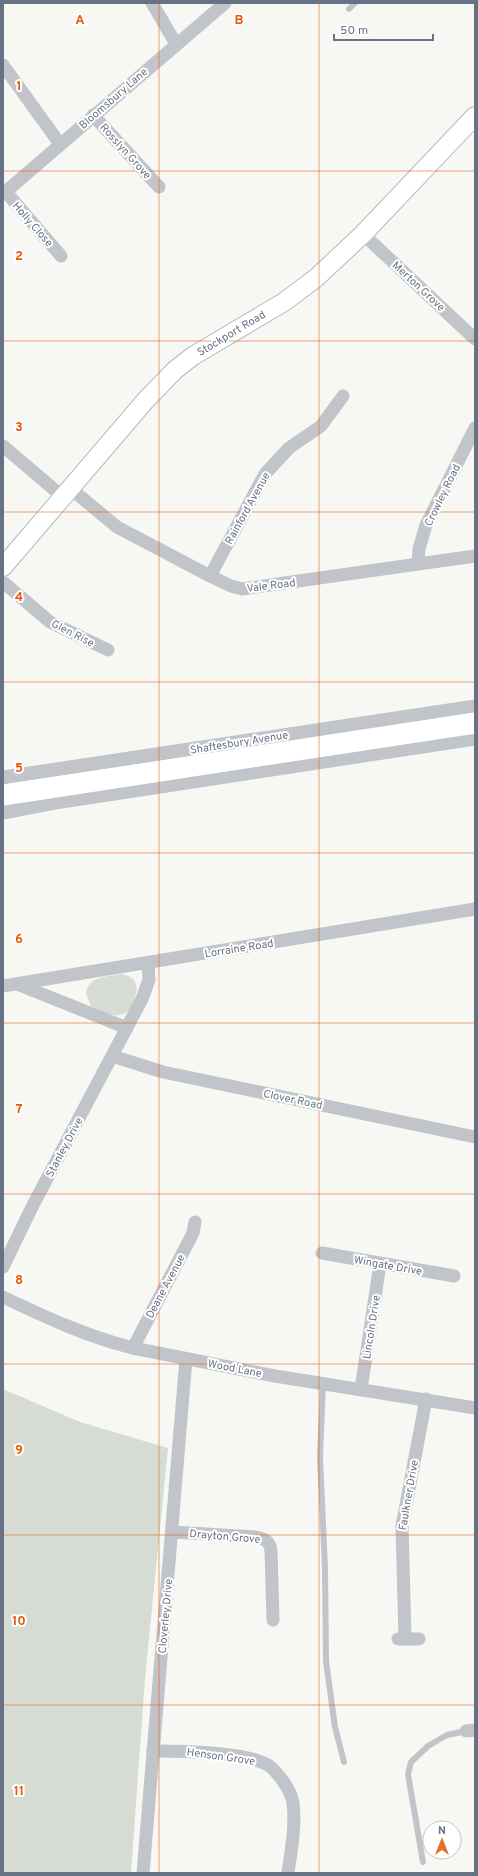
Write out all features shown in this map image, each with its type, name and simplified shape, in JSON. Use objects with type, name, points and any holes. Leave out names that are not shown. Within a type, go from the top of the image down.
[{"type":"highway","name":"Shaftesbury Avenue","points":[[5,798],[37,798],[475,723]]},
{"type":"main road","name":"Stockport Road","points":[[3,568],[145,401],[175,370],[193,356],[284,302],[326,269],[363,234],[475,116]]},
{"type":"street","points":[[152,3],[176,44]]},
{"type":"street","name":"Bloomsbury Lane","points":[[4,193],[225,3]]},
{"type":"street","points":[[3,65],[60,144]]},
{"type":"street","name":"Rosslyn Grove","points":[[93,115],[159,187]]},
{"type":"street","name":"Holly Close","points":[[4,193],[61,256]]},
{"type":"street","name":"Merton Grove","points":[[363,234],[475,339]]},
{"type":"street","name":"Rainford Avenue","points":[[210,576],[265,474],[289,448],[322,426],[342,396]]},
{"type":"street","name":"Crowley Road","points":[[418,564],[419,549],[426,526],[475,428]]},
{"type":"street","name":"Vale Road","points":[[3,446],[66,493],[117,528],[210,576],[231,586],[242,589],[475,556]]},
{"type":"street","name":"Glen Rise","points":[[3,582],[50,622],[108,650]]},
{"type":"street","name":"Shaftesbury Avenue","points":[[5,798],[475,706]]},
{"type":"street","name":"Shaftesbury Avenue","points":[[37,798],[475,739]]},
{"type":"street","name":"Lorraine Road","points":[[3,986],[475,909]]},
{"type":"street","name":"Stanley Drive","points":[[3,1267],[147,988],[150,973],[148,963]]},
{"type":"street","points":[[17,984],[127,1028]]},
{"type":"street","name":"Clover Road","points":[[112,1056],[163,1072],[475,1137]]},
{"type":"street","name":"Deane Avenue","points":[[133,1348],[193,1233],[195,1222]]},
{"type":"street","name":"Wingate Drive","points":[[322,1253],[454,1276]]},
{"type":"street","name":"Lincoln Drive","points":[[361,1389],[380,1264]]},
{"type":"street","name":"Wood Lane","points":[[3,1297],[59,1322],[115,1344],[186,1359],[475,1408]]},
{"type":"street","name":"Cloverley Drive","points":[[142,1873],[173,1532],[186,1359]]},
{"type":"street","name":"Faulkner Drive","points":[[419,1639],[401,1639],[402,1526],[426,1399]]},
{"type":"street","name":"Drayton Grove","points":[[173,1532],[256,1537],[267,1540],[270,1544],[271,1551],[273,1620]]},
{"type":"street","name":"Henson Grove","points":[[153,1750],[199,1752],[248,1758],[268,1765],[282,1781],[293,1802],[293,1830],[288,1873]]},
{"type":"lane","points":[[349,9],[355,3]]},
{"type":"lane","points":[[322,1383],[320,1457],[325,1568],[326,1662],[335,1727],[344,1762]]},
{"type":"lane","points":[[423,1862],[408,1774],[411,1762],[428,1746],[447,1735],[470,1730]]},
{"type":"shaded area","points":[[121,974],[132,978],[135,981],[137,990],[128,1011],[120,1015],[112,1015],[91,1006],[86,994],[87,988],[90,984],[99,978]]},
{"type":"shaded area","points":[[3,1389],[80,1422],[168,1448],[145,1678],[131,1873],[3,1873]]}]
